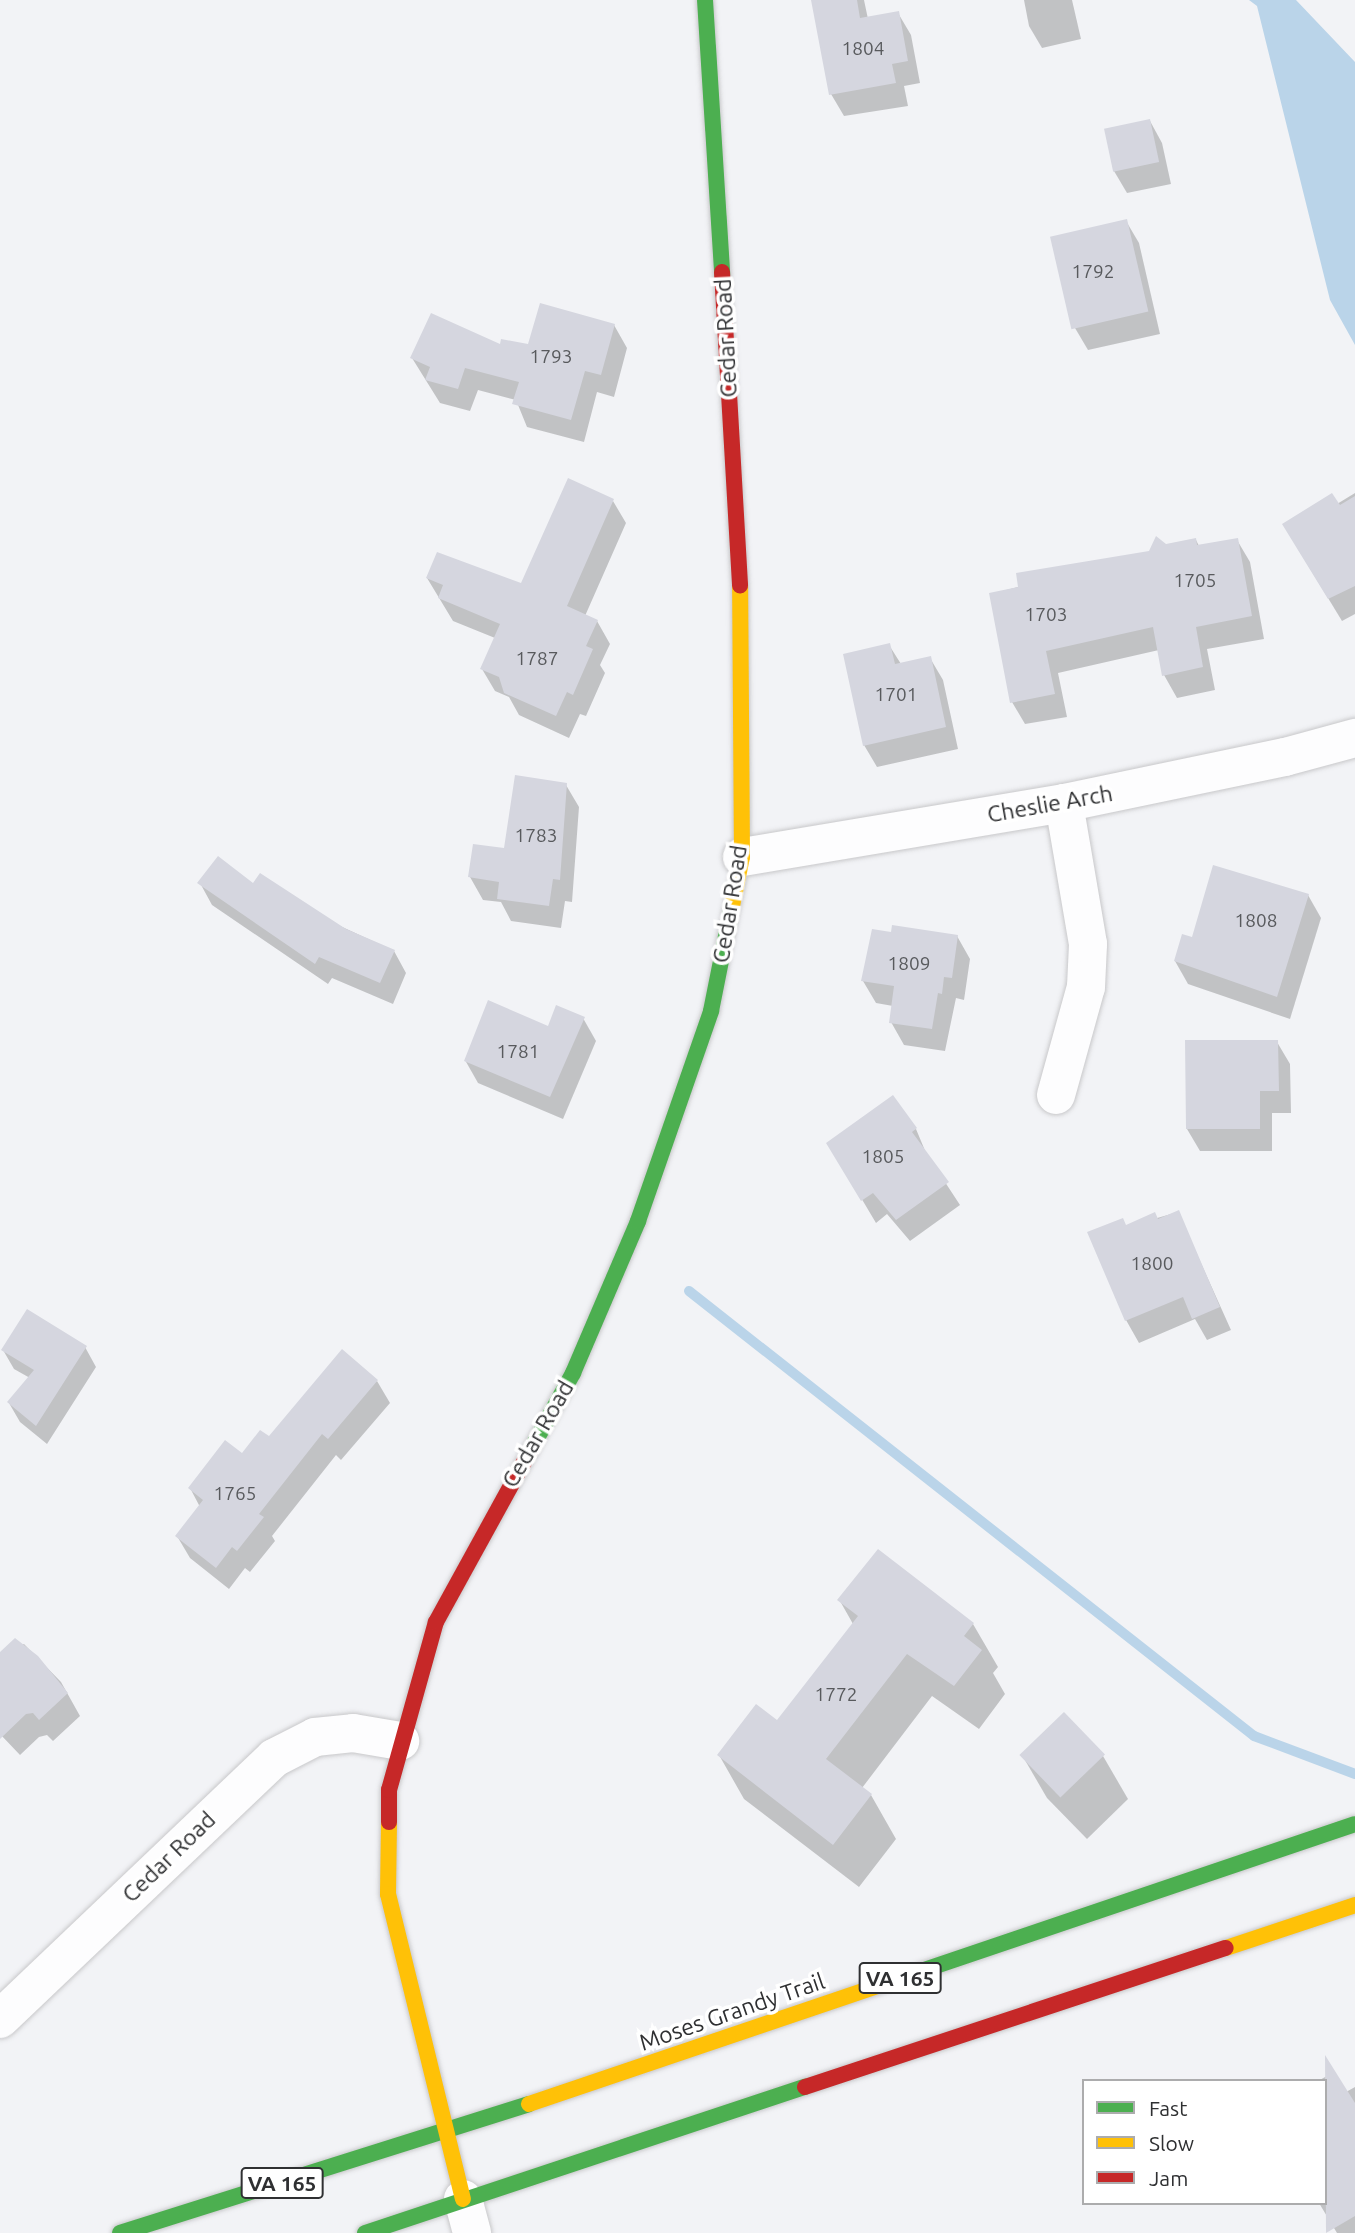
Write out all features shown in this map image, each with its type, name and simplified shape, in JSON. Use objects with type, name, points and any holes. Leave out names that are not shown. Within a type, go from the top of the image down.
[{"type":"main road","name":"Cedar Road","points":[[467,2216],[444,2133],[388,1894],[389,1790],[400,1741],[436,1622],[573,1373],[643,1208],[711,1011],[743,857],[740,561],[705,0]]},
{"type":"main road","name":"Moses Grandy Trail","points":[[120,2233],[444,2133],[1355,1824]]},
{"type":"main road","points":[[365,2233],[467,2216],[1355,1905]]},
{"type":"street","name":"Cheslie Arch","points":[[743,857],[1064,803],[1285,757],[1355,737]]},
{"type":"street","points":[[1056,1095],[1086,987],[1088,944],[1064,803]]},
{"type":"street","name":"Cedar Road","points":[[0,2019],[274,1758],[315,1737],[353,1733],[400,1741]]},
{"type":"water","points":[[1249,0],[1296,0],[1355,62],[1355,345],[1330,300],[1257,6]]},
{"type":"building","points":[[811,0],[857,0],[860,18],[899,11],[908,61],[892,64],[896,83],[829,95]]},
{"type":"building","points":[[1150,119],[1159,162],[1113,172],[1104,129]]},
{"type":"building","points":[[1127,219],[1148,312],[1071,329],[1050,237]]},
{"type":"building","points":[[540,303],[615,324],[601,375],[585,371],[571,420],[512,404],[519,382],[465,368],[458,389],[425,380],[430,367],[410,358],[431,313],[500,344],[501,339],[528,344]]},
{"type":"building","points":[[568,478],[614,499],[567,606],[598,620],[586,646],[593,649],[573,695],[567,692],[556,716],[504,693],[499,677],[480,669],[500,624],[438,598],[443,585],[426,578],[437,552],[521,583]]},
{"type":"building","points":[[1332,493],[1340,505],[1355,496],[1355,586],[1328,599],[1282,524]]},
{"type":"building","points":[[1156,536],[1166,544],[1196,538],[1197,545],[1238,538],[1252,616],[1196,627],[1203,667],[1162,676],[1153,627],[1046,651],[1055,694],[1010,703],[989,593],[1018,587],[1016,573],[1149,551]]},
{"type":"building","points":[[890,643],[895,664],[931,656],[946,727],[863,746],[843,654]]},
{"type":"building","points":[[515,775],[567,783],[560,880],[553,879],[549,906],[497,899],[499,882],[468,877],[473,844],[504,848]]},
{"type":"building","points":[[218,856],[253,883],[260,873],[346,929],[395,950],[380,983],[319,957],[315,964],[197,883]]},
{"type":"building","points":[[1213,865],[1309,894],[1277,997],[1174,961],[1182,934],[1192,937]]},
{"type":"building","points":[[892,925],[958,935],[952,978],[944,977],[942,994],[938,993],[932,1029],[889,1023],[894,986],[861,981],[872,929],[891,932]]},
{"type":"building","points":[[488,1000],[548,1026],[556,1005],[585,1017],[550,1097],[464,1061]]},
{"type":"building","points":[[1185,1040],[1278,1040],[1279,1091],[1260,1091],[1260,1129],[1186,1129]]},
{"type":"building","points":[[893,1095],[917,1128],[912,1132],[949,1182],[896,1220],[873,1193],[861,1201],[826,1143]]},
{"type":"building","points":[[1179,1210],[1220,1307],[1192,1319],[1183,1297],[1125,1321],[1087,1232],[1123,1218],[1126,1225],[1155,1212],[1158,1219]]},
{"type":"building","points":[[27,1309],[87,1346],[36,1426],[7,1402],[34,1370],[1,1350]]},
{"type":"building","points":[[342,1349],[378,1380],[328,1439],[322,1434],[259,1514],[264,1517],[237,1551],[232,1547],[216,1568],[175,1536],[203,1500],[188,1488],[225,1440],[242,1453],[260,1430],[269,1436]]},
{"type":"building","points":[[878,1549],[974,1623],[964,1636],[982,1650],[954,1686],[907,1654],[826,1759],[872,1794],[833,1845],[717,1755],[756,1704],[777,1720],[858,1616],[837,1600]]},
{"type":"building","points":[[15,1638],[38,1656],[68,1693],[39,1720],[33,1713],[26,1714],[0,1739],[0,1652]]},
{"type":"building","points":[[1064,1712],[1105,1754],[1060,1798],[1019,1755]]},
{"type":"building","points":[[1325,2055],[1355,2103],[1355,2216],[1326,2233],[1327,2079]]},
{"type":"waterway","points":[[689,1291],[1254,1736],[1355,1774]]},
{"type":"traffic: fast","points":[[705,0],[722,272]]},
{"type":"traffic: fast","points":[[530,1451],[573,1373],[638,1221],[711,1011],[731,911]]},
{"type":"traffic: fast","points":[[921,1971],[1355,1824]]},
{"type":"traffic: fast","points":[[365,2233],[805,2087]]},
{"type":"traffic: fast","points":[[120,2233],[529,2104]]},
{"type":"traffic: slow","points":[[731,911],[742,857],[740,585]]},
{"type":"traffic: slow","points":[[389,1822],[388,1894],[463,2199]]},
{"type":"traffic: slow","points":[[1226,1948],[1355,1905]]},
{"type":"traffic: slow","points":[[529,2104],[921,1971]]},
{"type":"traffic: jam","points":[[722,272],[740,585]]},
{"type":"traffic: jam","points":[[389,1822],[389,1790],[436,1622],[530,1451]]},
{"type":"traffic: jam","points":[[805,2087],[1226,1948]]}]
